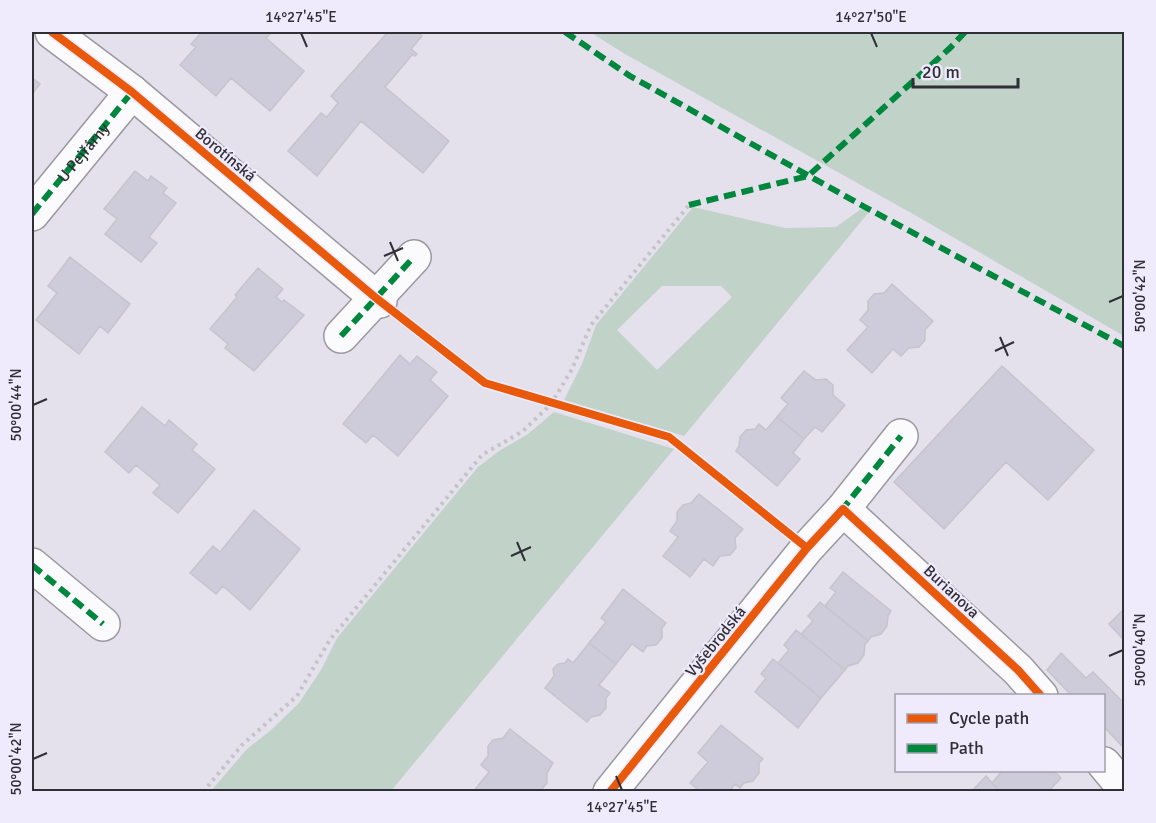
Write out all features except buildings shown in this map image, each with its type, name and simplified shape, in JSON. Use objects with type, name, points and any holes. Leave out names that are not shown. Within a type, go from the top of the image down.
[{"type":"street","name":"Borotínská","points":[[52,32],[132,92],[378,299]]},
{"type":"street","name":"U Pejřárny","points":[[32,214],[132,92]]},
{"type":"street","points":[[341,336],[378,299],[414,257]]},
{"type":"street","name":"Vyšebrodská","points":[[610,792],[807,548],[843,509],[901,436]]},
{"type":"street","name":"Burianova","points":[[843,509],[1018,670],[1039,694]]},
{"type":"street","points":[[32,566],[103,624]]},
{"type":"street","points":[[1105,765],[1125,788]]},
{"type":"path","points":[[203,792],[242,745],[297,696],[329,640],[482,455],[523,431],[551,404],[572,369],[591,325],[689,205]]},
{"type":"path","points":[[378,299],[485,383],[669,437],[807,548]]},
{"type":"shaded area","points":[[590,32],[1124,32],[1124,336],[913,214],[625,54]]},
{"type":"shaded area","points":[[693,207],[785,228],[836,227],[864,207],[869,212],[684,436],[564,400],[582,364],[596,325]],"holes":[[[662,286],[721,286],[732,297],[657,370],[617,330]]]},
{"type":"shaded area","points":[[554,412],[674,449],[391,791],[211,791],[247,749],[299,703],[321,670],[337,638],[478,467],[528,434]]},
{"type":"marked path","points":[[565,32],[630,76],[863,206],[1124,346]]},
{"type":"marked path","points":[[689,205],[808,176],[965,32]]},
{"type":"marked path","points":[[32,214],[132,92]]},
{"type":"marked path","points":[[341,336],[414,257]]},
{"type":"marked path","points":[[841,511],[901,436]]},
{"type":"marked path","points":[[32,565],[103,624]]},
{"type":"cycle path","points":[[52,32],[132,92],[376,298],[485,383],[669,437],[807,548]]},
{"type":"cycle path","points":[[610,792],[807,548],[843,509],[1018,670],[1039,694]]}]
